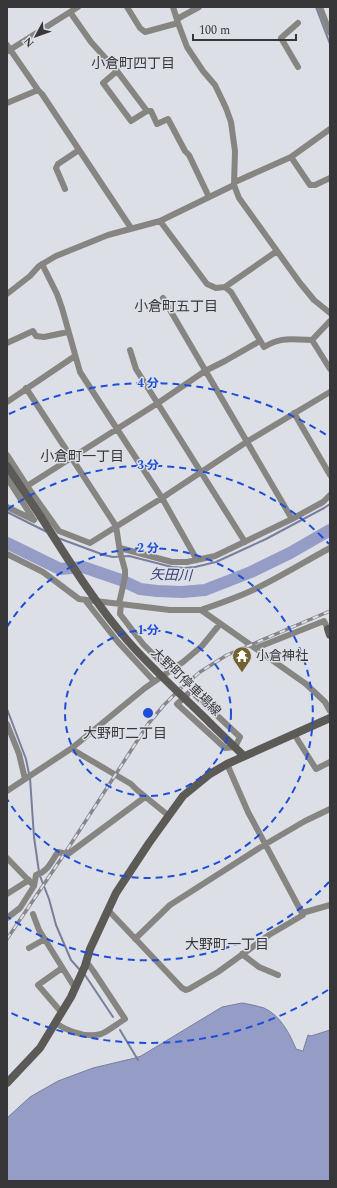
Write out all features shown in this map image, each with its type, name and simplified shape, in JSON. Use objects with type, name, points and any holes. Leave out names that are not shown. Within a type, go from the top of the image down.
[{"type":"main road","name":"大野町停車場線","points":[[7,466],[90,592],[126,638],[141,656],[244,756]]},
{"type":"main road","points":[[7,1083],[40,1048],[62,1013],[71,998],[116,893],[183,796],[210,774],[227,764],[330,718]]},
{"type":"street","points":[[78,7],[8,49],[42,94],[131,228]]},
{"type":"street","points":[[127,7],[140,28],[146,32],[177,21],[199,7]]},
{"type":"street","points":[[173,7],[187,47],[203,71],[215,85],[226,108],[234,139],[234,183],[240,199],[308,292],[320,306],[329,311]]},
{"type":"street","points":[[320,7],[330,33]]},
{"type":"street","points":[[70,12],[91,42],[117,71],[148,111],[151,111],[157,124],[168,119],[185,151],[189,155],[209,197]]},
{"type":"street","points":[[298,23],[280,38],[298,67]]},
{"type":"street","points":[[117,71],[104,83],[131,121],[148,111]]},
{"type":"street","points":[[7,103],[38,90]]},
{"type":"street","points":[[7,294],[42,264],[75,247],[108,235],[160,221],[234,183],[291,157],[330,129]]},
{"type":"street","points":[[65,189],[56,168],[58,164],[80,150]]},
{"type":"street","points":[[291,157],[310,185],[314,185],[330,178]]},
{"type":"street","points":[[160,221],[207,284],[216,288],[225,287],[277,251]]},
{"type":"street","points":[[42,264],[57,294],[80,372],[162,498],[197,560]]},
{"type":"street","points":[[225,287],[231,292],[264,347],[274,341],[284,338],[312,340]]},
{"type":"street","points":[[163,298],[292,519]]},
{"type":"street","points":[[312,340],[330,321]]},
{"type":"street","points":[[7,343],[33,331],[36,336],[44,337],[68,332]]},
{"type":"street","points":[[312,340],[330,369]]},
{"type":"street","points":[[27,486],[116,428],[158,403],[205,371],[260,341]]},
{"type":"street","points":[[130,350],[136,369],[200,473],[245,542]]},
{"type":"street","points":[[7,402],[75,356]]},
{"type":"street","points":[[26,388],[116,526],[120,552],[125,570],[120,602],[120,614],[143,644],[169,670]]},
{"type":"street","points":[[7,455],[59,531],[90,543],[294,413],[330,392]]},
{"type":"street","points":[[294,413],[330,475]]},
{"type":"street","points":[[7,478],[34,520],[7,507]]},
{"type":"street","points":[[120,548],[172,562],[187,562],[215,556],[292,519],[323,502],[330,495]]},
{"type":"street","points":[[7,554],[43,572],[79,599],[120,602],[170,610],[201,610],[252,590],[287,573],[330,548]]},
{"type":"street","points":[[85,600],[118,642],[154,681]]},
{"type":"street","points":[[201,610],[306,684],[325,702],[330,711]]},
{"type":"street","points":[[256,648],[324,621],[329,631]]},
{"type":"street","points":[[7,791],[72,748],[154,681],[183,662],[202,646],[220,624]]},
{"type":"street","points":[[191,691],[240,737],[235,747],[225,748],[177,704],[191,691]]},
{"type":"street","points":[[7,724],[28,777]]},
{"type":"street","points":[[294,734],[316,769],[330,762]]},
{"type":"street","points":[[72,748],[131,784],[168,816]]},
{"type":"street","points":[[227,764],[235,786],[264,845],[284,877],[302,913]]},
{"type":"street","points":[[7,918],[20,908],[34,886],[39,874],[50,865],[58,852],[68,854],[145,797]]},
{"type":"street","points":[[135,939],[170,905],[264,845],[330,808]]},
{"type":"street","points":[[7,858],[34,886]]},
{"type":"street","points":[[7,894],[29,880]]},
{"type":"street","points":[[108,910],[182,988],[189,990],[218,972],[269,935],[302,915],[302,913],[330,905]]},
{"type":"street","points":[[33,914],[45,939],[62,968],[77,984]]},
{"type":"street","points":[[29,948],[45,939]]},
{"type":"street","points":[[242,954],[259,967],[278,975]]},
{"type":"street","points":[[55,1023],[65,1029],[84,1034],[101,1034],[124,1019],[94,972],[85,964]]},
{"type":"street","points":[[62,968],[38,985],[62,1013]]},
{"type":"water","points":[[242,1003],[264,1008],[275,1015],[291,1037],[296,1049],[303,1051],[308,1035],[311,1036],[330,1030],[330,1181],[7,1181],[7,1118],[30,1097],[58,1081],[93,1068],[141,1056],[222,1007]]},
{"type":"waterway","points":[[316,7],[330,44]]},
{"type":"waterway","points":[[58,538],[113,557],[129,556],[172,567],[195,567],[216,562],[266,539],[330,504]]},
{"type":"waterway","points":[[7,512],[47,532]]},
{"type":"waterway","name":"矢田川","points":[[7,543],[60,569],[83,567],[121,580],[140,589],[182,592],[205,590],[251,572],[290,553],[330,530]]},
{"type":"waterway","points":[[7,709],[26,759],[29,774]]},
{"type":"waterway","points":[[30,778],[34,837],[39,872]]},
{"type":"waterway","points":[[40,876],[49,899],[56,925],[71,960],[80,970]]},
{"type":"waterway","points":[[85,975],[113,1017]]},
{"type":"waterway","points":[[120,1030],[138,1060]]},
{"type":"railway","points":[[7,939],[65,853],[148,724],[164,705],[200,672],[227,655],[330,611]]},
{"type":"place","name":"小倉神社","points":[[242,673]]},
{"type":"district","name":"小倉町四丁目","points":[[133,63]]},
{"type":"district","name":"小倉町五丁目","points":[[176,306]]},
{"type":"district","name":"小倉町一丁目","points":[[82,456]]},
{"type":"district","name":"大野町二丁目","points":[[125,733]]},
{"type":"district","name":"大野町一丁目","points":[[227,944]]}]
